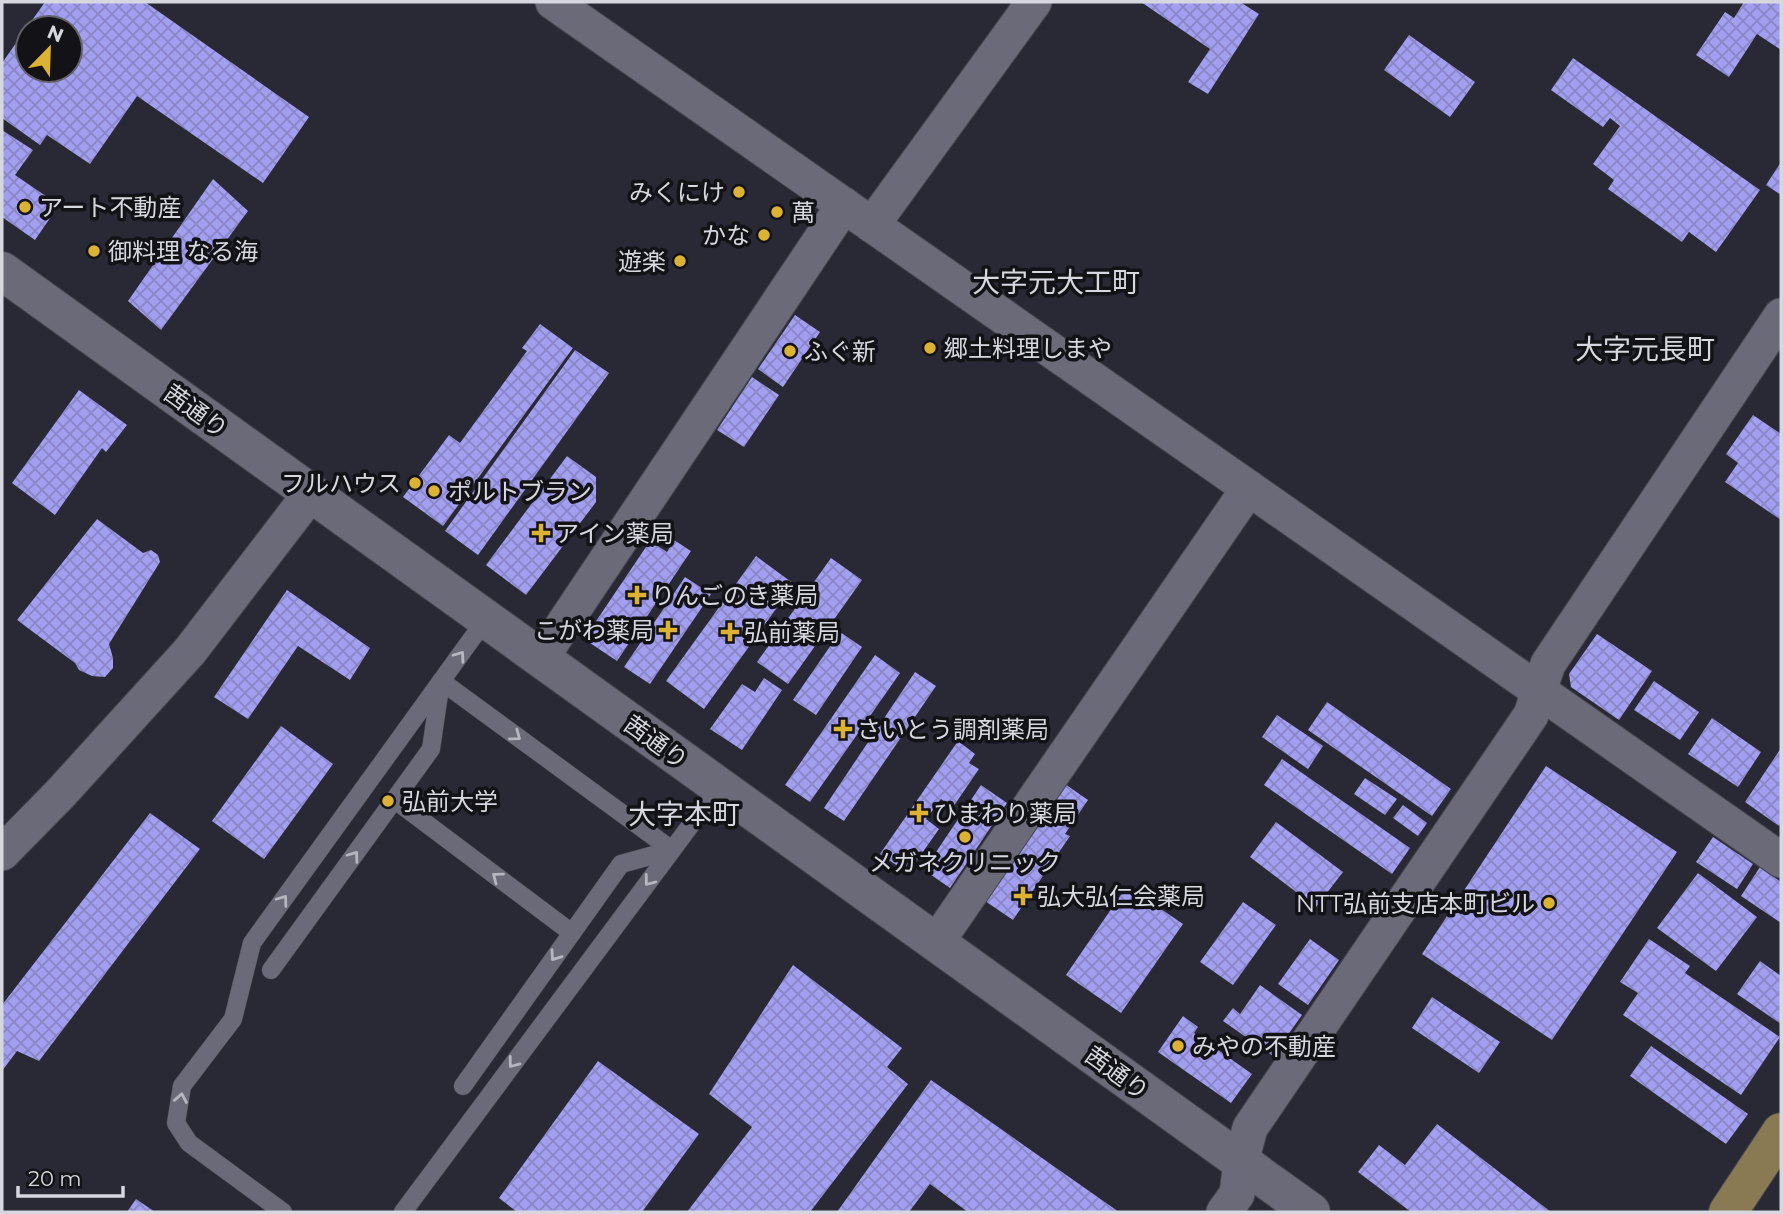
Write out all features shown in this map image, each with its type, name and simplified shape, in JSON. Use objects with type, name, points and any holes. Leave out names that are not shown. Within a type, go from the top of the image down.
[{"type":"main road","points":[[1728,1212],[1781,1132]]},
{"type":"street","points":[[553,2],[1781,860]]},
{"type":"street","points":[[872,225],[1034,2]]},
{"type":"street","points":[[541,658],[844,205]]},
{"type":"street","name":"茜通り","points":[[2,271],[1311,1212]]},
{"type":"street","points":[[1224,1212],[1237,1194],[1241,1162],[1250,1128],[1531,715],[1548,664],[1781,316]]},
{"type":"street","points":[[936,943],[1249,488]]},
{"type":"street","points":[[2,853],[190,652],[310,493]]},
{"type":"lane","points":[[283,1212],[189,1143],[176,1123],[182,1086],[233,1019],[252,943],[486,619]]},
{"type":"lane","points":[[271,971],[431,749],[441,681]]},
{"type":"lane","points":[[441,681],[672,850]]},
{"type":"lane","points":[[403,1212],[719,787]]},
{"type":"lane","points":[[395,800],[572,933]]},
{"type":"lane","points":[[463,1086],[621,864],[672,850]]},
{"type":"building","points":[[45,2],[145,2],[309,117],[263,183],[137,96],[90,164],[47,135],[40,145],[2,118],[2,63],[14,46],[14,84],[84,84],[84,14],[37,14]]},
{"type":"building","points":[[1141,2],[1240,2],[1259,14],[1208,94],[1188,82],[1210,49]]},
{"type":"building","points":[[1744,2],[1781,2],[1781,50],[1757,34],[1729,77],[1696,55],[1725,12],[1734,18]]},
{"type":"building","points":[[1409,35],[1475,82],[1450,117],[1384,70]]},
{"type":"building","points":[[1573,58],[1760,190],[1716,252],[1689,232],[1682,242],[1608,189],[1614,180],[1593,164],[1620,126],[1610,118],[1603,127],[1551,90]]},
{"type":"building","points":[[2,130],[33,150],[15,175],[59,205],[35,240],[2,217]]},
{"type":"building","points":[[1781,162],[1781,195],[1766,185]]},
{"type":"building","points":[[213,179],[248,211],[161,330],[128,301]]},
{"type":"building","points":[[795,315],[820,332],[783,387],[758,369]]},
{"type":"building","points":[[540,324],[573,348],[443,526],[403,497],[449,435],[460,443],[527,351],[522,348]]},
{"type":"building","points":[[575,350],[609,373],[478,555],[445,531]]},
{"type":"building","points":[[752,377],[779,395],[744,447],[717,430]]},
{"type":"building","points":[[79,390],[127,425],[106,452],[102,448],[55,515],[12,483]]},
{"type":"building","points":[[1753,415],[1781,434],[1781,520],[1725,482],[1738,463],[1726,454]]},
{"type":"building","name":"アイン薬局","points":[[567,456],[596,477],[596,502],[526,595],[486,565]]},
{"type":"building","points":[[97,519],[143,553],[151,550],[158,555],[160,562],[109,644],[113,668],[105,677],[92,676],[79,670],[75,663],[17,620]]},
{"type":"building","name":"りんごのき薬局","points":[[674,540],[691,551],[617,661],[584,639],[650,541],[667,552]]},
{"type":"building","name":"弘前薬局","points":[[756,556],[794,584],[704,709],[666,681]]},
{"type":"building","points":[[831,558],[862,580],[788,684],[757,662]]},
{"type":"building","name":"こがわ薬局","points":[[685,577],[711,594],[650,684],[624,667]]},
{"type":"building","points":[[287,590],[370,648],[350,680],[298,646],[248,719],[214,697]]},
{"type":"building","points":[[840,632],[862,647],[816,715],[793,700]]},
{"type":"building","points":[[1597,634],[1652,671],[1619,720],[1571,687],[1569,674]]},
{"type":"building","name":"さいとう調剤薬局","points":[[875,655],[900,673],[810,802],[785,785]]},
{"type":"building","points":[[915,672],[936,686],[844,821],[824,808]]},
{"type":"building","points":[[764,678],[782,690],[742,750],[710,729],[742,684],[755,692]]},
{"type":"building","points":[[1654,681],[1699,712],[1680,740],[1634,710]]},
{"type":"building","points":[[1327,702],[1451,789],[1432,816],[1308,730]]},
{"type":"building","points":[[1277,715],[1323,746],[1308,769],[1262,737]]},
{"type":"building","points":[[1712,718],[1761,752],[1738,787],[1688,754]]},
{"type":"building","points":[[281,726],[333,764],[264,859],[212,821]]},
{"type":"building","name":"ひまわり薬局","points":[[958,741],[975,754],[969,763],[979,769],[953,807],[941,799],[926,819],[939,829],[908,873],[880,854]]},
{"type":"building","points":[[1781,748],[1781,822],[1779,826],[1745,802]]},
{"type":"building","points":[[1282,759],[1410,848],[1392,874],[1264,785]]},
{"type":"building","name":"NTT弘前支店本町ビル","points":[[1546,766],[1677,852],[1552,1040],[1422,954]]},
{"type":"building","points":[[1365,778],[1397,799],[1385,815],[1354,794]]},
{"type":"building","points":[[1065,784],[1088,800],[1065,834],[1070,836],[1013,920],[985,901]]},
{"type":"building","name":"メガネクリニック","points":[[981,785],[1007,803],[950,888],[924,870]]},
{"type":"building","points":[[1403,805],[1427,823],[1418,836],[1393,818]]},
{"type":"building","points":[[150,813],[200,849],[39,1061],[17,1051],[2,1071],[2,1005]]},
{"type":"building","points":[[1276,822],[1343,872],[1316,907],[1250,857]]},
{"type":"building","points":[[1713,837],[1753,864],[1737,889],[1696,862]]},
{"type":"building","points":[[1760,867],[1781,882],[1781,923],[1741,896]]},
{"type":"building","points":[[1698,873],[1757,917],[1716,971],[1657,928]]},
{"type":"building","points":[[1127,886],[1183,924],[1121,1013],[1066,975]]},
{"type":"building","points":[[1243,902],[1276,925],[1233,985],[1200,962]]},
{"type":"building","points":[[1310,939],[1339,960],[1308,1005],[1278,984]]},
{"type":"building","points":[[1649,939],[1690,966],[1685,973],[1780,1037],[1741,1095],[1623,1015],[1638,993],[1620,982]]},
{"type":"building","points":[[1760,961],[1781,976],[1781,1024],[1737,994]]},
{"type":"building","points":[[793,965],[902,1048],[887,1067],[908,1084],[810,1212],[687,1212],[752,1127],[709,1094]]},
{"type":"building","points":[[1260,985],[1302,1015],[1273,1056],[1223,1021],[1233,1008],[1240,1014]]},
{"type":"building","points":[[1432,997],[1500,1042],[1479,1073],[1412,1028]]},
{"type":"building","points":[[1183,1016],[1198,1027],[1194,1033],[1252,1074],[1231,1103],[1158,1052]]},
{"type":"building","points":[[1651,1046],[1748,1114],[1726,1144],[1630,1076]]},
{"type":"building","points":[[598,1061],[699,1134],[642,1212],[517,1212],[499,1198]]},
{"type":"building","points":[[931,1080],[1119,1212],[968,1212],[930,1184],[909,1212],[837,1212]]},
{"type":"building","points":[[1437,1124],[1551,1212],[1411,1212],[1358,1172],[1379,1145],[1405,1165]]},
{"type":"building","points":[[136,1199],[155,1212],[127,1212]]},
{"type":"place","name":"みくにけ","points":[[739,192]]},
{"type":"place","name":"アート不動産","points":[[25,207]]},
{"type":"place","name":"萬","points":[[777,212]]},
{"type":"place","name":"かな","points":[[764,235]]},
{"type":"place","name":"御料理 なる海","points":[[94,251]]},
{"type":"place","name":"遊楽","points":[[680,261]]},
{"type":"place","name":"郷土料理しまや","points":[[930,348]]},
{"type":"place","name":"ふぐ新","points":[[790,351]]},
{"type":"place","name":"フルハウス","points":[[415,483]]},
{"type":"place","name":"ポルトブラン","points":[[434,491]]},
{"type":"place","name":"アイン薬局","points":[[541,533]]},
{"type":"place","name":"りんごのき薬局","points":[[637,595]]},
{"type":"place","name":"こがわ薬局","points":[[668,630]]},
{"type":"place","name":"弘前薬局","points":[[730,632]]},
{"type":"place","name":"さいとう調剤薬局","points":[[843,729]]},
{"type":"place","name":"弘前大学","points":[[388,801]]},
{"type":"place","name":"ひまわり薬局","points":[[919,813]]},
{"type":"place","name":"メガネクリニック","points":[[965,837]]},
{"type":"place","name":"弘大弘仁会薬局","points":[[1023,896]]},
{"type":"place","name":"NTT弘前支店本町ビル","points":[[1549,903]]},
{"type":"place","name":"みやの不動産","points":[[1178,1046]]},
{"type":"district","name":"大字元大工町","points":[[1056,282]]},
{"type":"district","name":"大字元長町","points":[[1645,349]]},
{"type":"district","name":"大字本町","points":[[684,814]]}]
